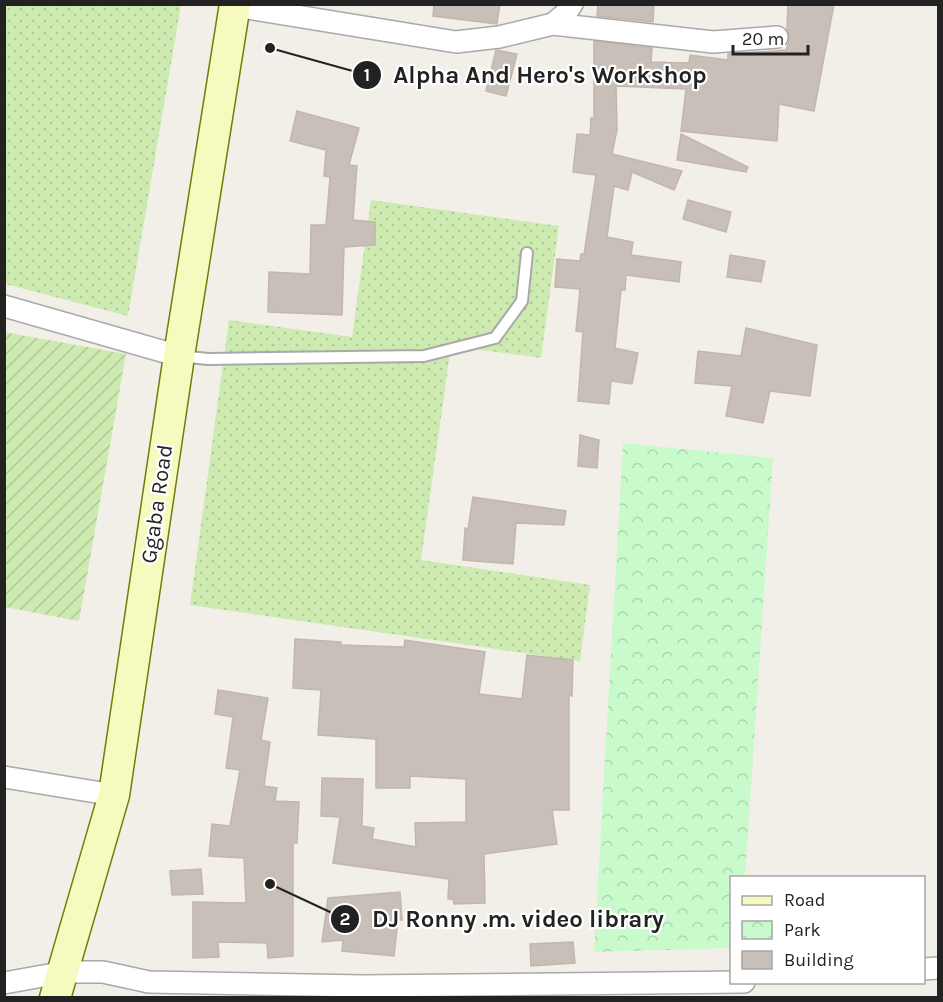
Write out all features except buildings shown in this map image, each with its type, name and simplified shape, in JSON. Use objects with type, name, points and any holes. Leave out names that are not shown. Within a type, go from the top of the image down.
[{"type":"main road","name":"Ggaba Road","points":[[60,985],[114,795],[179,356],[235,5]]},
{"type":"street","points":[[553,24],[566,13],[572,4]]},
{"type":"street","points":[[235,5],[456,42],[499,37],[553,24],[713,42],[777,37]]},
{"type":"street","points":[[4,306],[179,356]]},
{"type":"street","points":[[4,777],[114,795]]},
{"type":"street","points":[[4,983],[60,985],[103,972],[149,982],[351,986],[730,982]]},
{"type":"lane","points":[[179,356],[242,359],[424,356],[495,338],[522,301],[527,253]]},
{"type":"green space","points":[[4,5],[181,5],[128,316],[5,284]]},
{"type":"green space","points":[[371,200],[559,226],[541,358],[451,346],[421,560],[590,585],[580,661],[190,605],[229,320],[352,337]]},
{"type":"green space","points":[[4,332],[126,354],[79,621],[5,607]]},
{"type":"green space","points":[[623,443],[773,458],[745,876],[730,876],[730,948],[594,952]]},
{"type":"place","name":"Alpha And Hero's Workshop","points":[[270,48]]},
{"type":"place","name":"DJ Ronny .m. video library","points":[[270,884]]}]
